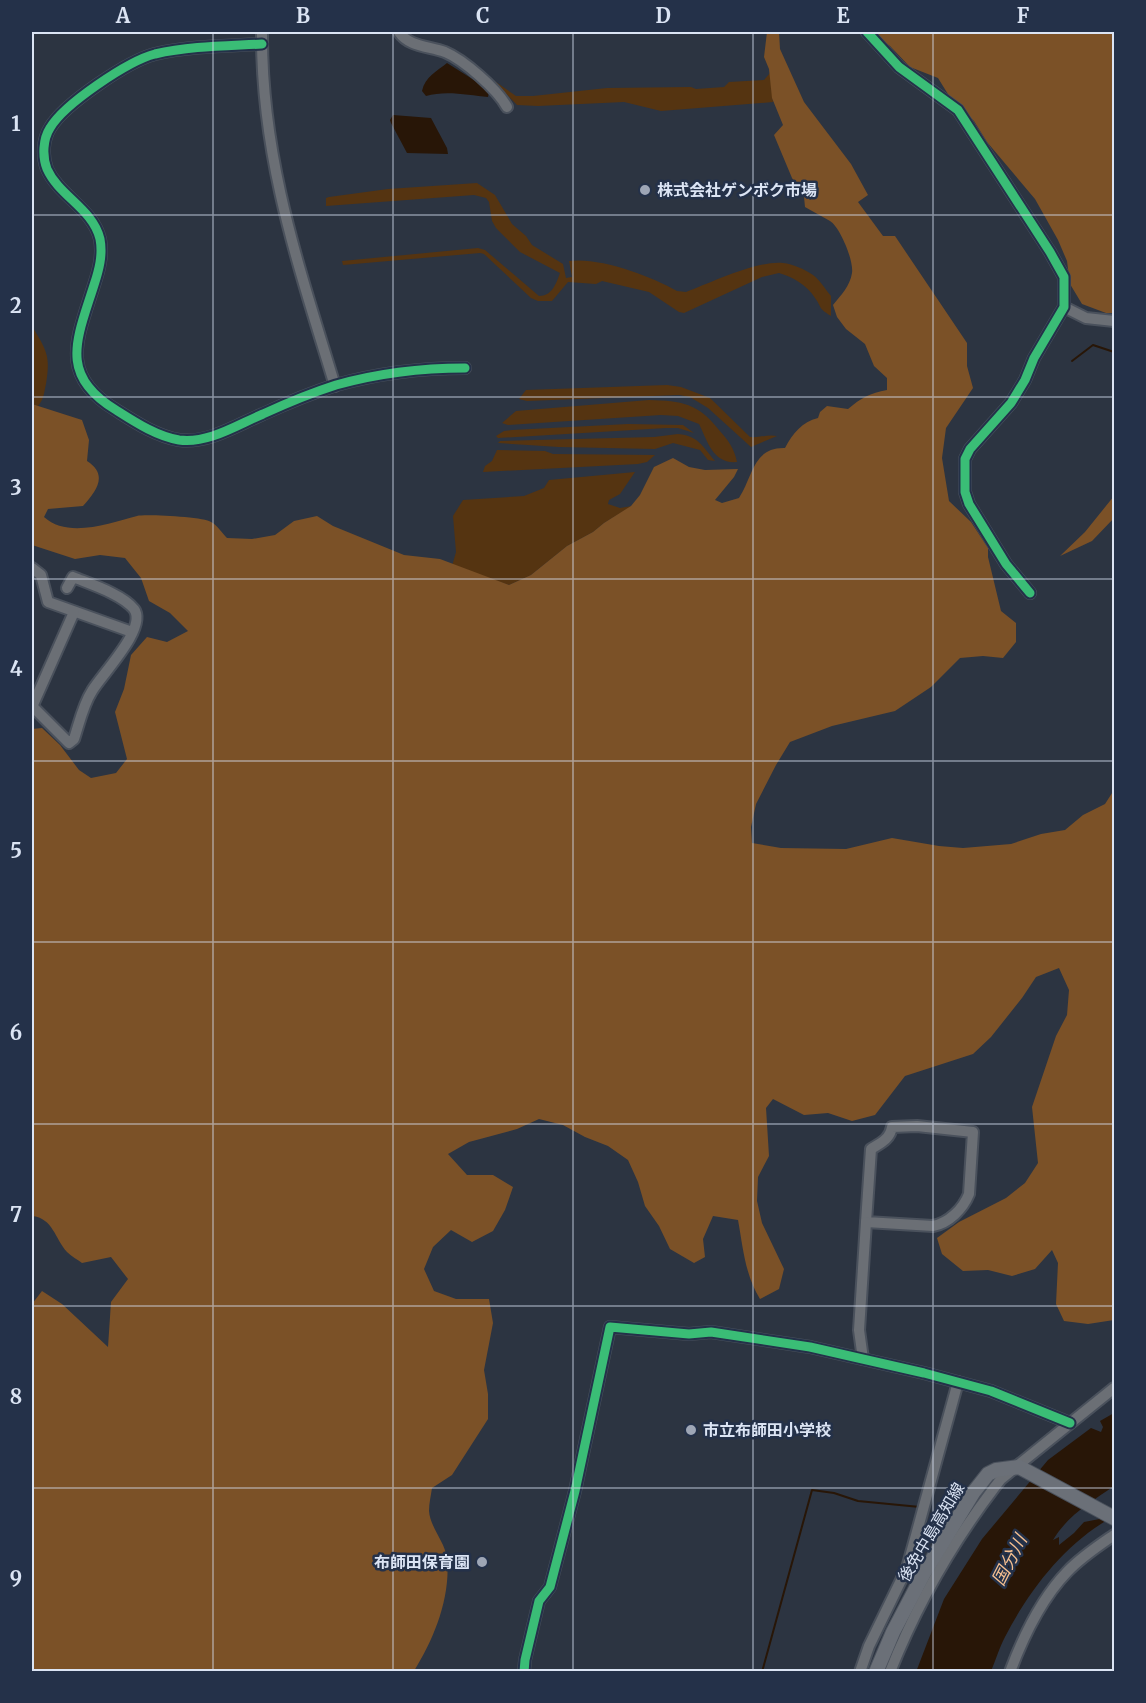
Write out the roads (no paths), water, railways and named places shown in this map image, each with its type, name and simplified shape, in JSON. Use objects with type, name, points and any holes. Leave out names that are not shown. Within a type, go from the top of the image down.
[{"type":"main road","points":[[1021,1468],[1114,1518]]},
{"type":"main road","name":"後免中島高知線","points":[[876,1671],[893,1632],[924,1573],[973,1493],[988,1474],[996,1470],[1021,1468]]},
{"type":"street","points":[[262,32],[268,130],[277,184],[290,237],[335,386]]},
{"type":"street","points":[[399,32],[405,39],[445,52],[453,57],[488,84],[507,107]]},
{"type":"street","points":[[867,32],[899,66],[958,110],[1064,277],[1064,306],[1049,330],[1025,380],[1011,403],[970,449],[965,459],[965,492],[969,504],[1006,564],[1030,593]]},
{"type":"street","points":[[262,44],[179,50],[153,55],[129,64],[76,101],[57,117],[48,130],[44,143],[47,169],[56,183],[91,221],[100,239],[99,270],[79,334],[76,358],[79,373],[86,386],[98,399],[158,434],[179,440],[198,440],[219,434],[290,402],[335,386],[390,372],[422,368],[465,368]]},
{"type":"street","points":[[1064,306],[1086,318],[1114,321]]},
{"type":"street","points":[[33,572],[41,575],[48,602],[132,632]]},
{"type":"street","points":[[67,588],[73,577],[123,599],[135,610],[137,616],[126,646],[91,692],[74,739],[69,743],[32,706],[74,612]]},
{"type":"street","points":[[863,1359],[859,1330],[866,1222],[871,1149],[891,1135],[892,1127],[917,1126],[973,1132],[969,1194],[967,1201],[957,1213],[933,1226],[866,1222]]},
{"type":"street","points":[[524,1671],[539,1601],[550,1587],[575,1491],[610,1327],[688,1334],[711,1332],[810,1347],[1000,1394],[1029,1405],[1038,1412],[1070,1423]]},
{"type":"street","points":[[860,1671],[869,1646],[908,1568],[957,1382]]},
{"type":"street","points":[[890,1671],[903,1637],[939,1567],[993,1488],[1001,1479],[1021,1468],[1070,1423],[1114,1388]]},
{"type":"street","points":[[1010,1671],[1053,1589],[1066,1572],[1086,1554],[1114,1535]]},
{"type":"water","points":[[447,63],[485,87],[489,92],[488,97],[449,93],[426,96],[422,91],[426,82]]},
{"type":"water","points":[[393,115],[431,118],[448,154],[407,153],[391,123]]},
{"type":"water","name":"国分川","points":[[1114,1413],[1114,1486],[1073,1516],[1053,1540],[1059,1537],[1059,1545],[1084,1522],[1105,1518],[1104,1522],[1074,1545],[1047,1572],[1014,1620],[991,1671],[916,1672],[944,1599],[982,1539],[1048,1460],[1091,1428],[1101,1432],[1103,1427],[1100,1421]]},
{"type":"waterway","points":[[1072,361],[1093,345],[1114,352]]},
{"type":"waterway","points":[[762,1672],[812,1490],[834,1493],[858,1501],[920,1507]]},
{"type":"place","name":"株式会社ゲンボク市場","points":[[645,190]]},
{"type":"place","name":"市立布師田小学校","points":[[691,1430]]},
{"type":"place","name":"布師田保育園","points":[[482,1562]]}]
